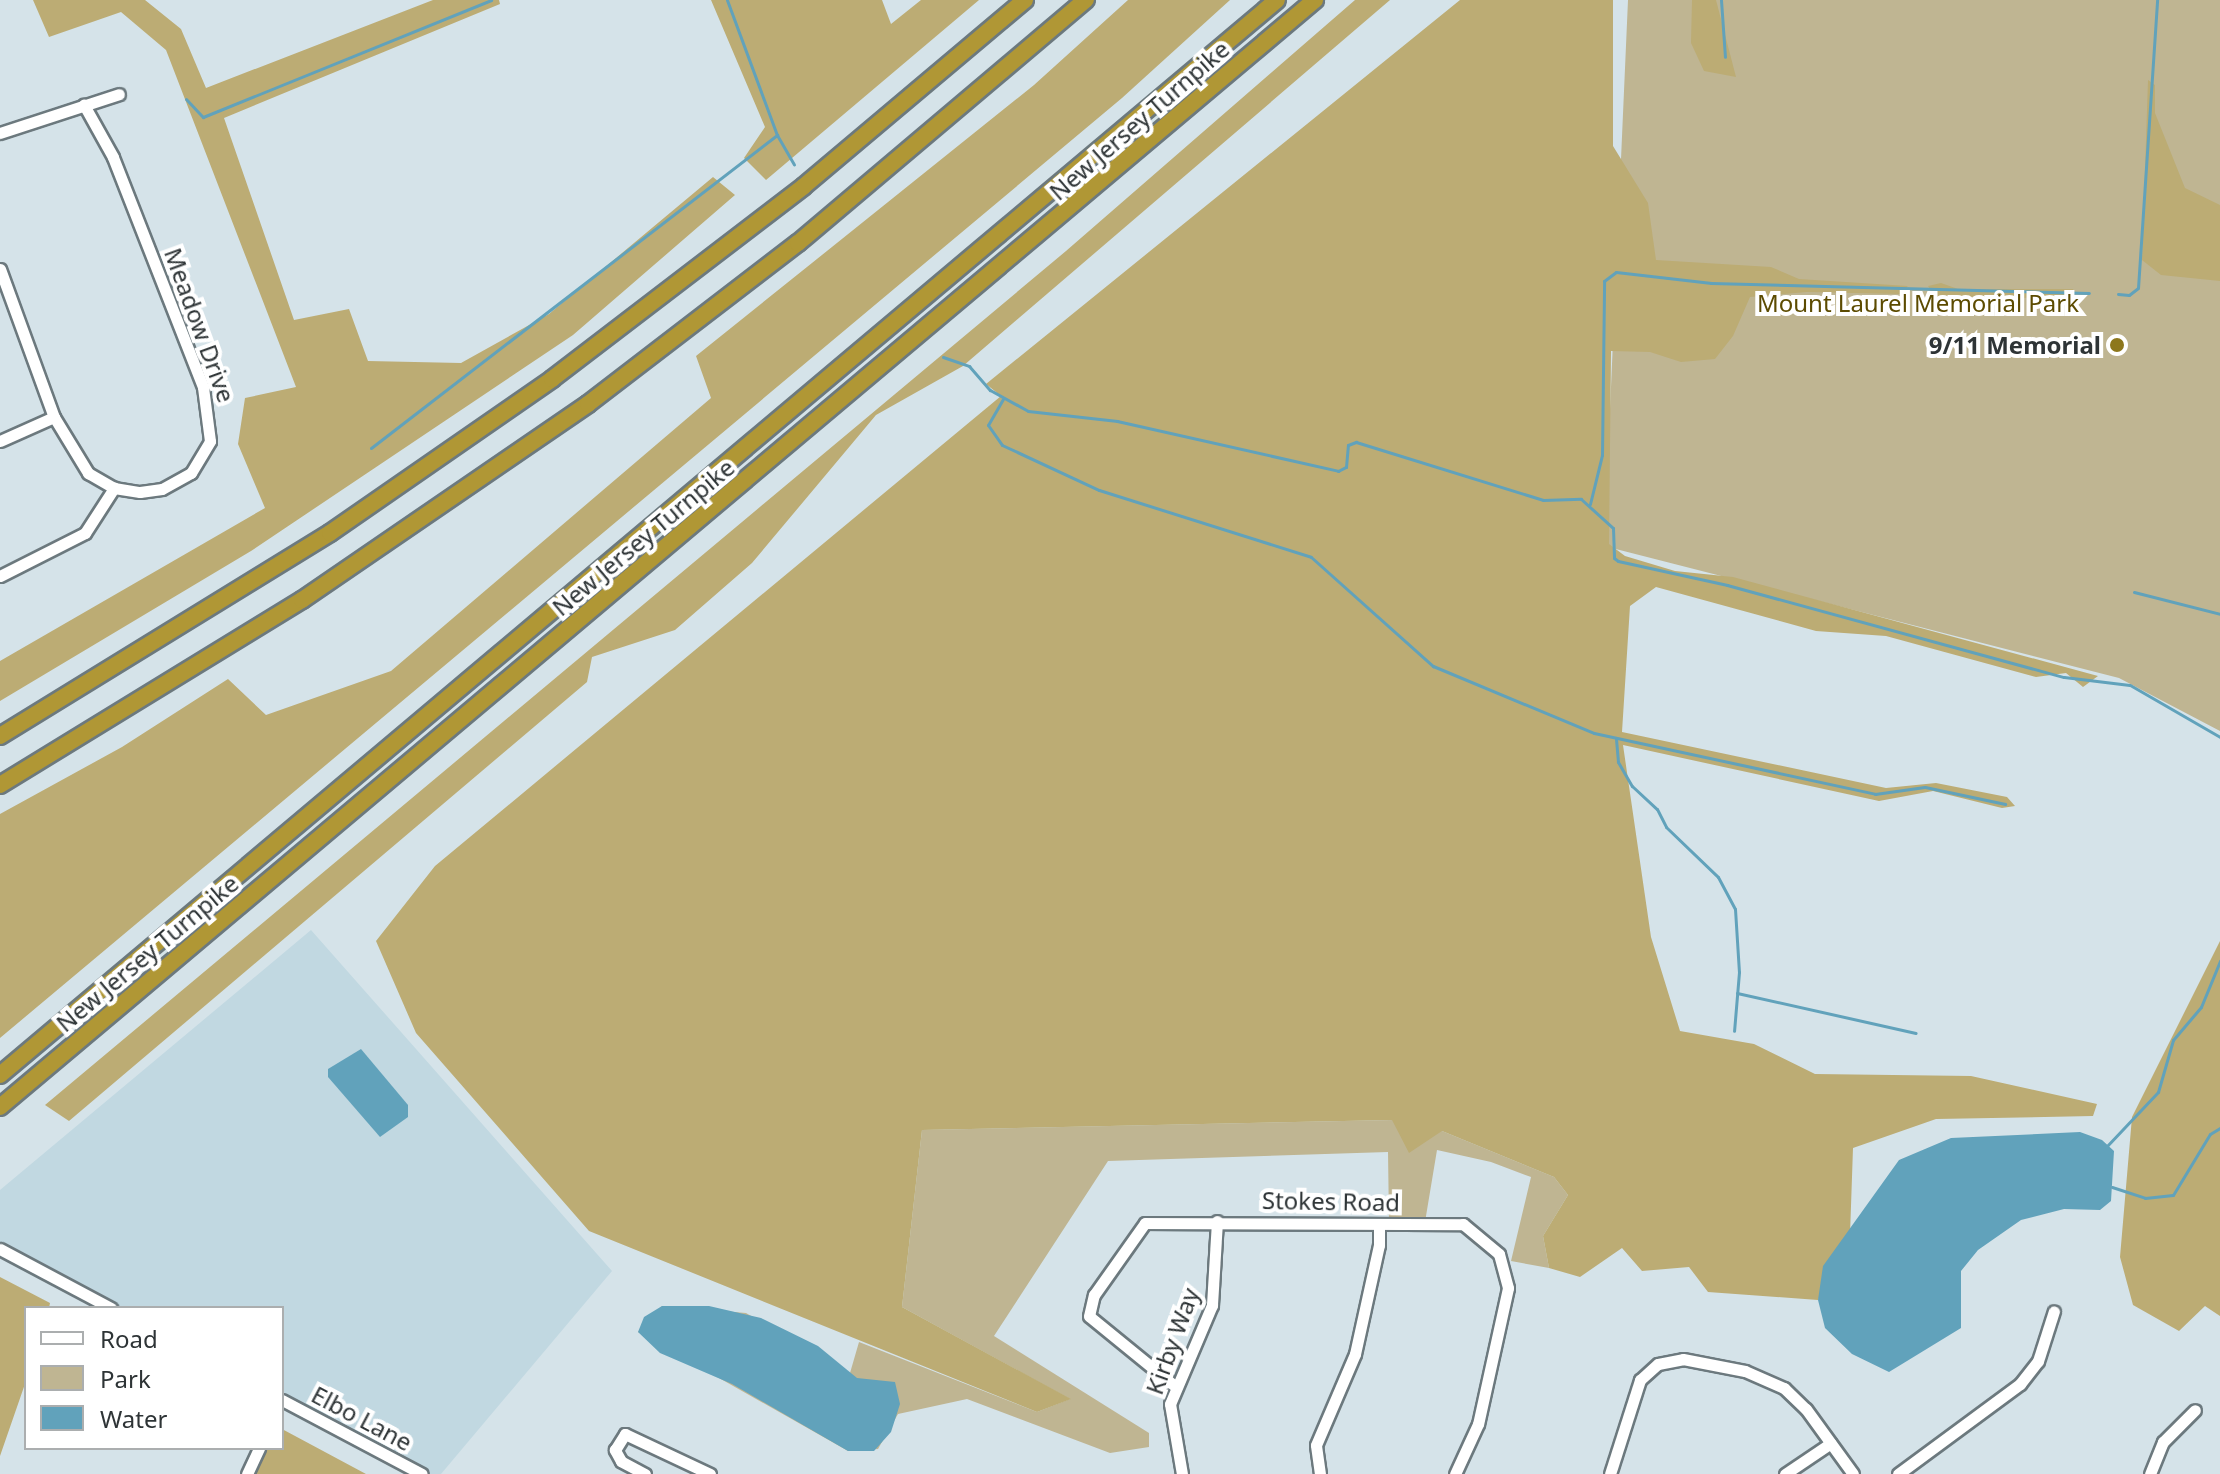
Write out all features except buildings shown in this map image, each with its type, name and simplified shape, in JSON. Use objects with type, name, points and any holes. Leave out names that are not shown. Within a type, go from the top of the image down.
[{"type":"highway","points":[[0,736],[263,576],[527,397],[804,186],[1025,0]]},
{"type":"highway","points":[[0,785],[302,600],[588,404],[786,253],[1086,0]]},
{"type":"highway","name":"New Jersey Turnpike","points":[[0,1075],[1277,0]]},
{"type":"highway","name":"New Jersey Turnpike","points":[[0,1107],[1110,178],[1315,0]]},
{"type":"street","points":[[0,133],[119,94]]},
{"type":"street","name":"Meadow Drive","points":[[84,105],[109,148],[175,307],[210,414],[206,453],[183,480],[151,491],[114,488]]},
{"type":"street","points":[[0,269],[54,417],[88,473],[114,488],[85,533],[0,576]]},
{"type":"street","points":[[0,441],[54,417]]},
{"type":"street","name":"Kirby Way","points":[[1182,1474],[1170,1424],[1176,1387],[1215,1293],[1217,1221]]},
{"type":"street","name":"Stokes Road","points":[[1176,1387],[1155,1365],[1092,1322],[1087,1309],[1131,1237],[1145,1223],[1463,1224],[1485,1238],[1504,1264],[1506,1312],[1475,1436],[1455,1474]]},
{"type":"street","points":[[1320,1474],[1316,1445],[1355,1354],[1379,1245],[1379,1225]]},
{"type":"street","points":[[0,1249],[107,1306]]},
{"type":"street","points":[[1898,1474],[2020,1384],[2038,1361],[2054,1311]]},
{"type":"street","points":[[1610,1474],[1640,1380],[1670,1360],[1720,1364],[1771,1381],[1806,1409],[1853,1474]]},
{"type":"street","name":"Elbo Lane","points":[[284,1401],[422,1474]]},
{"type":"street","points":[[2150,1474],[2168,1435],[2195,1410]]},
{"type":"street","points":[[645,1474],[621,1461],[615,1450],[625,1434],[710,1474]]},
{"type":"street","points":[[1785,1474],[1831,1443]]},
{"type":"street","points":[[247,1474],[258,1450]]},
{"type":"shaded area","points":[[33,0],[145,0],[181,29],[206,88],[433,0],[499,0],[500,4],[224,118],[294,320],[349,309],[368,361],[461,363],[549,314],[713,177],[735,195],[573,335],[251,551],[0,701],[0,661],[265,508],[238,444],[245,398],[296,387],[166,50],[121,12],[49,37]]},
{"type":"shaded area","points":[[711,0],[882,0],[891,24],[921,0],[979,0],[766,180],[744,158],[765,127]]},
{"type":"shaded area","points":[[1128,0],[1230,0],[1122,98],[0,1038],[0,814],[122,747],[228,679],[266,715],[391,671],[711,398],[696,356],[1034,85]]},
{"type":"shaded area","points":[[1355,0],[1390,0],[963,366],[876,415],[752,563],[675,630],[592,657],[587,682],[69,1121],[45,1105],[1066,251]]},
{"type":"shaded area","points":[[1460,0],[1613,0],[1613,146],[1648,203],[1656,260],[1771,267],[1799,279],[1908,286],[1900,294],[1807,292],[1750,297],[1733,336],[1715,359],[1681,362],[1650,352],[1611,351],[1609,544],[1625,556],[1675,571],[1733,577],[2098,676],[2083,687],[2066,673],[2036,677],[1886,636],[1816,631],[1656,587],[1630,606],[1622,732],[1886,788],[1936,783],[2007,797],[2015,806],[2002,808],[1933,791],[1879,801],[1623,745],[1651,937],[1680,1031],[1754,1044],[1815,1074],[1971,1076],[2097,1104],[2093,1116],[1936,1119],[1853,1148],[1850,1235],[1818,1300],[1708,1292],[1689,1267],[1642,1271],[1622,1248],[1580,1277],[1549,1268],[1543,1236],[1568,1195],[1554,1177],[1442,1131],[1409,1153],[1392,1120],[922,1130],[902,1307],[1071,1399],[1037,1412],[589,1231],[416,1033],[376,941],[435,866],[1001,396],[986,384]]},
{"type":"shaded area","points":[[1692,0],[1716,0],[1736,77],[1704,71],[1691,43]]},
{"type":"shaded area","points":[[2148,80],[2155,85],[2155,113],[2185,188],[2220,205],[2220,281],[2161,275],[2142,260]]},
{"type":"shaded area","points":[[1941,283],[1958,289],[2073,289],[2076,299],[1934,296],[1928,286]]},
{"type":"shaded area","points":[[311,930],[612,1271],[441,1474],[429,1474],[284,1395],[284,1306],[118,1306],[0,1242],[0,1190]]},
{"type":"shaded area","points":[[2220,941],[2220,1316],[2205,1306],[2179,1331],[2133,1305],[2120,1257],[2132,1117]]},
{"type":"shaded area","points":[[0,1277],[50,1303],[49,1306],[24,1306],[24,1387],[0,1456]]},
{"type":"shaded area","points":[[284,1430],[366,1474],[247,1474],[259,1450],[284,1450]]},
{"type":"green space","name":"Mount Laurel Memorial Park","points":[[1628,0],[2220,0],[2220,731],[2119,678],[1604,546]]},
{"type":"green space","points":[[1393,1120],[1442,1131],[1554,1177],[1568,1195],[1543,1236],[1549,1268],[1511,1261],[1531,1177],[1491,1162],[1437,1150],[1425,1222],[1389,1223],[1388,1152],[1108,1161],[994,1336],[1149,1433],[1149,1447],[1110,1453],[967,1399],[898,1414],[878,1449],[848,1451],[638,1332],[662,1306],[746,1313],[850,1373],[859,1342],[1037,1412],[1070,1399],[902,1307],[922,1130]]},
{"type":"water","points":[[361,1049],[408,1105],[408,1117],[380,1137],[328,1077],[328,1069]]},
{"type":"water","points":[[2080,1132],[2102,1140],[2114,1151],[2111,1201],[2100,1210],[2064,1209],[2021,1220],[1978,1250],[1961,1271],[1961,1328],[1889,1372],[1852,1354],[1825,1328],[1818,1300],[1823,1266],[1899,1160],[1951,1138]]},
{"type":"water","points":[[662,1306],[709,1306],[761,1318],[818,1346],[857,1378],[895,1382],[900,1404],[891,1432],[874,1451],[848,1451],[732,1384],[660,1353],[638,1332],[644,1317]]},
{"type":"waterway","points":[[186,99],[203,117],[491,0]]},
{"type":"waterway","points":[[727,0],[777,135],[794,164]]},
{"type":"waterway","points":[[1721,0],[1725,57]]},
{"type":"waterway","points":[[2118,294],[2129,295],[2138,288],[2157,0]]},
{"type":"waterway","points":[[371,448],[777,135]]},
{"type":"waterway","points":[[1590,504],[1602,455],[1604,281],[1616,272],[1711,283],[2089,293]]},
{"type":"waterway","points":[[943,357],[969,366],[990,390],[1028,411],[1117,421],[1338,471],[1346,467],[1348,445],[1356,442],[1543,500],[1581,499],[1613,528],[1614,558],[1618,561],[1727,585],[2064,677],[2130,685],[2220,737]]},
{"type":"waterway","points":[[1003,399],[988,425],[1002,445],[1099,490],[1311,557],[1433,666],[1594,733],[1875,794],[1925,787],[2005,804]]},
{"type":"waterway","points":[[2134,592],[2220,614]]},
{"type":"waterway","points":[[1616,739],[1618,762],[1632,786],[1657,809],[1666,827],[1718,877],[1735,909],[1739,972],[1734,1031]]},
{"type":"waterway","points":[[2106,1147],[2158,1092],[2173,1040],[2201,1007],[2220,961]]},
{"type":"waterway","points":[[1737,993],[1916,1033]]},
{"type":"waterway","points":[[2112,1187],[2145,1198],[2173,1195],[2210,1134],[2220,1128]]},
{"type":"place","name":"9/11 Memorial","points":[[2117,345]]}]
